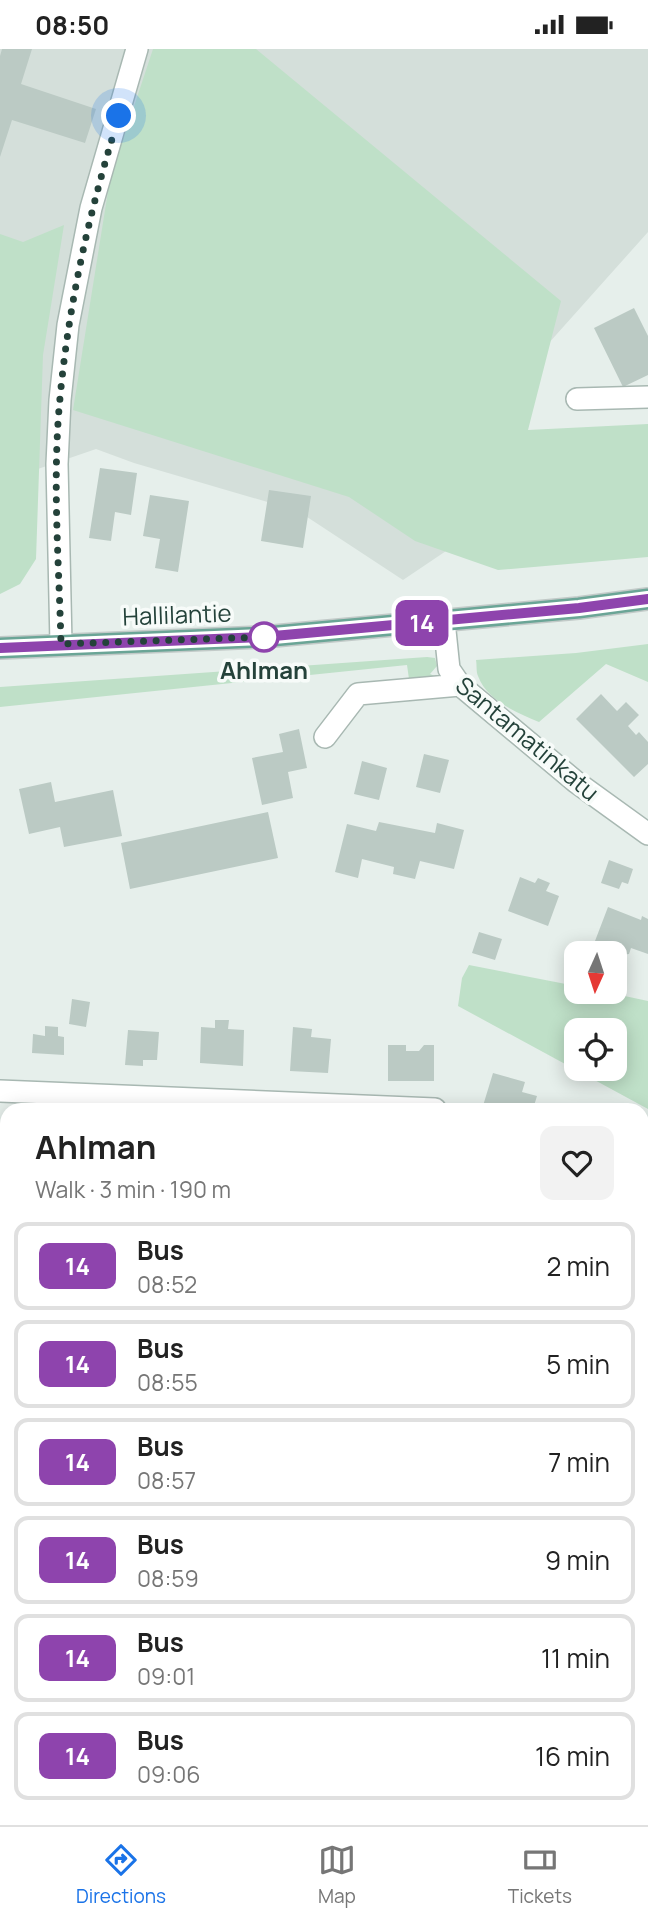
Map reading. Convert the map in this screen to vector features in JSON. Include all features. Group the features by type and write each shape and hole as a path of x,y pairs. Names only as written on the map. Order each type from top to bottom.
{"main road":[{"name":"Hallilantie","path":"0,649 61,644 263,637 579,608 648,599"}],"street":[{"path":"61,644 57,464 68,325 91,208 137,49"},
{"path":"577,398 648,397"},
{"name":"Santamatinkatu","path":"444,621 449,669 460,685 576,782 648,834"},
{"path":"325,737 358,694 460,685"},
{"path":"0,1091 242,1103"}],"shaded area":[{"path":"0,49 648,49 648,232 482,418 541,487 403,580 298,511 134,463 96,449 0,482"}],"green space":[{"path":"153,49 256,49 561,301 528,430 648,424 648,557 498,570 415,541 349,497 73,410 110,179"},
{"path":"64,225 43,355 36,559 20,584 0,594 0,234 23,242"},
{"path":"648,644 648,682 606,664 539,722 496,699 482,685 477,673 476,660 576,653"},
{"path":"435,658 437,666 430,674 437,677 409,679 407,665 0,707 0,687"},
{"path":"469,965 564,984 564,1005 626,1005 627,996 648,1001 648,1103 637,1103 596,1081 627,1081 627,1018 564,1018 564,1063 458,1006 462,978"}],"building":[{"path":"2,49 32,49 21,84 96,109 85,143 12,120 0,157"},
{"path":"634,308 648,336 648,375 623,387 594,328"},
{"path":"100,468 137,473 131,515 115,512 111,541 89,538"},
{"path":"269,490 311,496 303,548 261,541"},
{"path":"150,495 189,501 178,572 155,568 160,539 143,536"},
{"path":"601,694 617,711 626,702 639,715 628,726 636,735 639,732 648,742 648,764 634,777 576,719"},
{"path":"299,729 307,768 288,772 293,798 262,805 252,758 283,752 279,734"},
{"path":"424,754 449,760 440,793 416,787"},
{"path":"362,761 387,768 379,800 354,794"},
{"path":"51,782 55,802 113,790 122,836 64,847 60,827 29,834 19,789"},
{"path":"268,812 278,858 130,889 121,843"},
{"path":"379,822 435,833 437,823 464,830 454,869 420,861 415,879 393,874 394,867 362,859 358,878 335,872 347,824 376,831"},
{"path":"609,860 633,869 628,884 622,882 619,889 601,883"},
{"path":"520,877 535,883 538,878 550,883 546,891 559,896 548,926 508,911"},
{"path":"608,907 641,920 642,916 648,919 648,954 631,948 627,954 627,941 595,941"},
{"path":"479,932 502,939 495,960 472,953"},
{"path":"72,999 90,1002 86,1027 69,1024"},
{"path":"215,1020 229,1020 228,1029 244,1030 243,1066 200,1063 201,1027 215,1028"},
{"path":"45,1026 58,1027 58,1036 64,1037 64,1055 32,1053 33,1034 45,1036"},
{"path":"293,1027 312,1029 311,1037 331,1039 328,1073 290,1071"},
{"path":"128,1030 159,1032 157,1060 143,1060 143,1066 125,1065"},
{"path":"388,1045 406,1045 406,1051 419,1051 424,1045 434,1045 434,1081 388,1081"},
{"path":"493,1073 525,1082 522,1092 537,1096 535,1103 484,1103"}],"bus line":[{"name":"14","path":"0,648 263,637 579,608 648,599"}],"place":[{"name":"Ahlman","path":"264,637"}],"route":[{"path":"119,116 91,208 68,325 57,464 61,644 264,637"}]}
